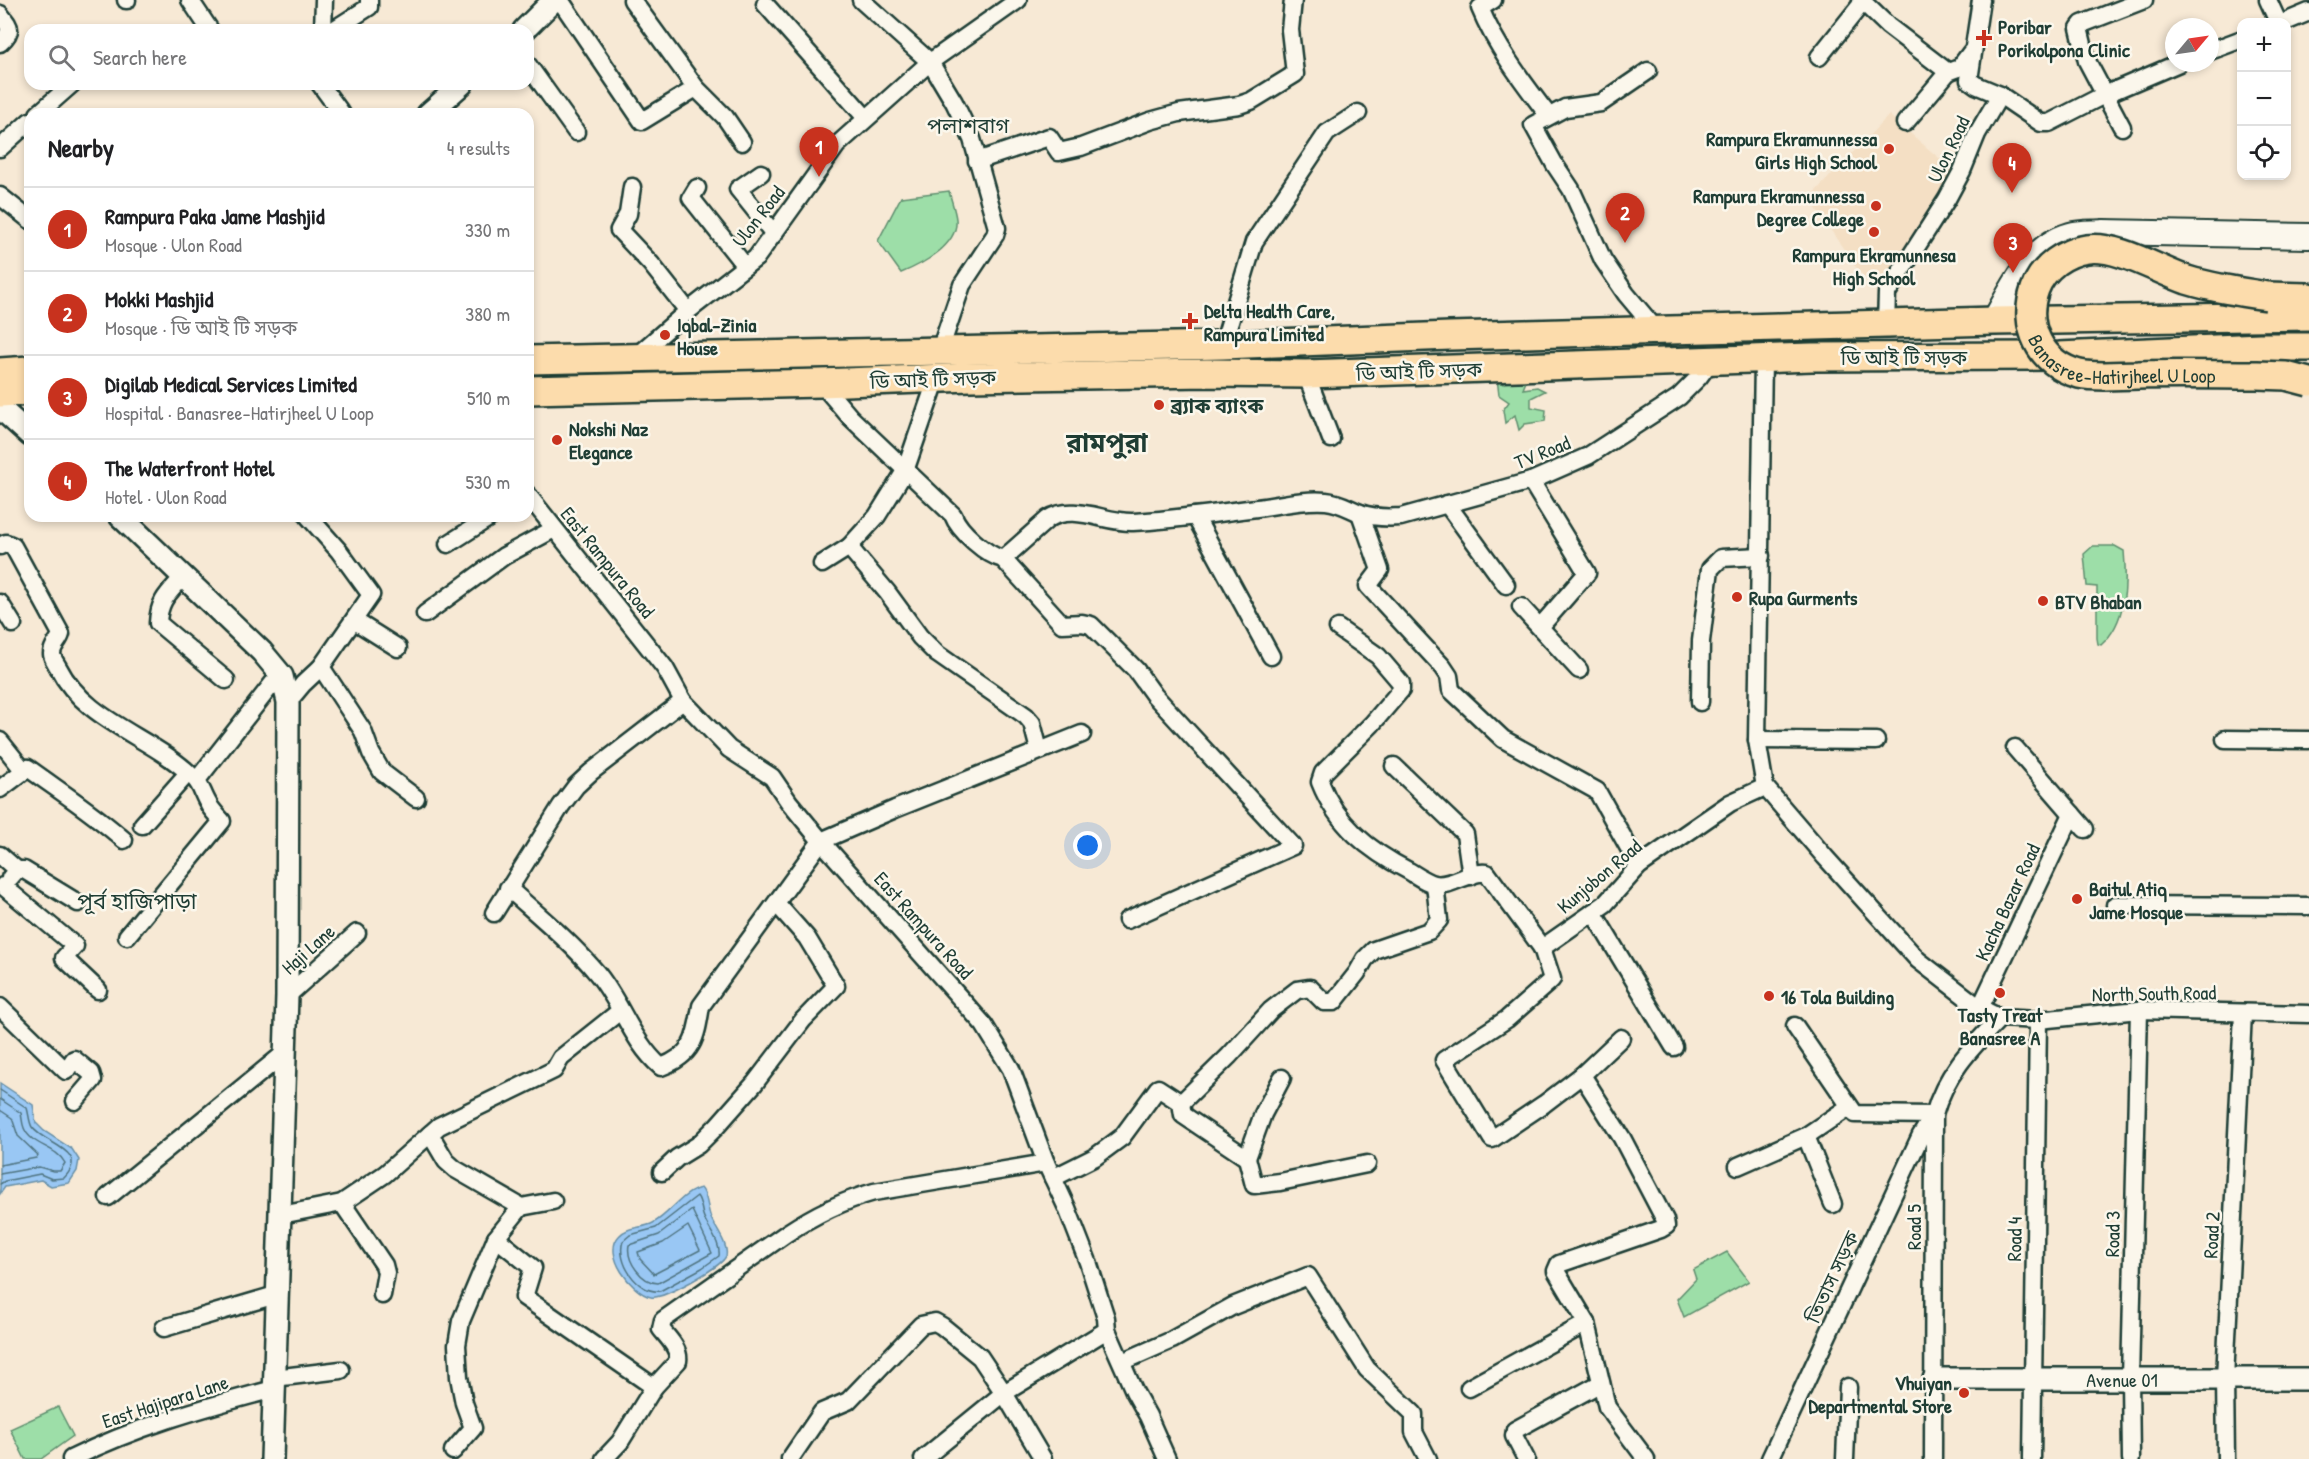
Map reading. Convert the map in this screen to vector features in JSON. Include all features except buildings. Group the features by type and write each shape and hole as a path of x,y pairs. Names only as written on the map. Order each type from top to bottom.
{"main road":[{"path":"1994,321 2026,266 2050,245 2073,234 2103,232 2309,236"},
{"name":"Banasree-Hatirjheel U Loop","path":"2309,297 2267,296 2218,289 2184,279 2115,252 2087,249 2059,259 2044,274 2034,291 2030,321 2038,345 2051,361 2080,374 2286,376 2309,382"},
{"name":"ডি আই টি সড়ক","path":"534,360 1223,345 1450,336 1994,321 2309,316"},
{"path":"2260,347 2309,358"},
{"name":"ডি আই টি সড়ক","path":"534,390 970,377 1207,373 1306,374 1763,360 2059,356 2309,347"},
{"path":"969,350 970,377"},
{"path":"0,372 24,370"},
{"path":"0,393 24,391"}],"street":[{"path":"190,0 206,24"},
{"path":"323,24 324,0"},
{"path":"342,24 369,6 369,0"},
{"path":"530,24 554,0"},
{"path":"560,0 642,121 696,88"},
{"path":"632,0 696,88 725,117 742,142"},
{"path":"861,0 930,62 954,102 972,139 997,228 995,235 962,285 940,350"},
{"name":"Ulon Road","path":"633,358 756,258 831,152 866,118 930,62 1018,0"},
{"path":"977,161 1049,137 1059,152 1081,147 1150,121 1179,113 1239,105 1251,101 1295,74 1290,30 1293,0"},
{"path":"1493,0 1480,8 1487,26 1548,116"},
{"path":"1969,80 1971,52 1981,0"},
{"path":"2122,127 2087,61 2079,28 2082,24 2144,0"},
{"path":"2268,0 2276,18"},
{"path":"1819,57 1862,1 1888,26 1951,71 2000,95 2042,123 2049,123 2104,94 2165,69"},
{"path":"765,4 866,118"},
{"path":"2291,20 2309,12"},
{"path":"0,14 9,26 9,31 8,36 0,43"},
{"path":"2219,48 2237,41"},
{"path":"1905,123 1951,71 1959,68 1971,52"},
{"path":"1648,71 1601,103 1579,105 1548,116 1533,125 1571,189 1603,260 1626,294 1657,331"},
{"path":"534,73 576,132"},
{"path":"45,108 65,90"},
{"path":"324,90 338,108"},
{"path":"435,108 455,90"},
{"name":"Ulon Road","path":"1886,324 1887,293 1947,199 1962,171 1977,134 2000,95"},
{"path":"1223,345 1254,242 1327,133 1358,113"},
{"path":"0,148 24,126"},
{"path":"761,173 738,189 774,234"},
{"path":"633,187 628,214 620,230 651,264 688,311"},
{"path":"697,188 691,198 745,266"},
{"path":"0,196 24,215"},
{"path":"1763,360 1757,740 1765,787 1825,858 1918,960 1980,1008 2000,1018"},
{"name":"TV Road","path":"1003,559 1048,519 1068,511 1130,522 1310,501 1341,504 1375,518 1401,517 1531,481 1588,456 1679,397 1710,362"},
{"path":"1306,374 1331,439"},
{"path":"822,564 849,547 877,516 905,471 937,378"},
{"path":"821,383 849,417 953,515 956,524 991,556 1003,559 1062,624 1091,625 1136,670 1154,694 1293,846 1127,920"},
{"path":"0,408 24,430"},
{"path":"1531,481 1587,573 1540,627"},
{"name":"East Rampura Road","path":"534,503 665,668 683,701 729,749 772,777 821,841 984,1026 1011,1069 1049,1170 1088,1262 1106,1318 1107,1330 1167,1459"},
{"path":"1447,504 1506,585"},
{"path":"1360,513 1380,570 1368,586 1443,667 1449,676 1451,690 1503,739 1597,791 1639,866"},
{"path":"1195,516 1271,656"},
{"path":"126,522 262,652 282,676 288,702 286,1052 272,1459"},
{"path":"288,702 321,667 371,595 339,551 313,522"},
{"path":"448,544 483,522"},
{"path":"425,614 504,556 554,529"},
{"path":"0,546 6,543 13,546 61,634 54,643 52,655 62,676 75,692 111,722 151,745 192,776 208,805 222,821 127,936"},
{"path":"849,547 887,592 920,637 937,654 1026,716 1032,723 1039,750"},
{"path":"1700,702 1701,641 1710,569 1721,558 1761,555"},
{"path":"183,578 163,599 158,623 226,680"},
{"path":"0,603 13,624"},
{"path":"1521,607 1579,670"},
{"path":"355,621 398,648"},
{"path":"1338,628 1378,656 1397,677 1401,683 1401,690 1372,724 1323,773 1320,782 1333,808 1353,835 1392,862 1435,884 1479,872 1487,873 1542,948 1551,979 1548,983 1507,1019 1444,1060 1492,1139 1582,1075 1621,1038"},
{"path":"321,667 363,731 371,753 382,772 416,798"},
{"path":"142,825 192,776 273,683 282,676"},
{"path":"494,913 576,786 683,701"},
{"path":"508,888 597,973 652,1060 661,1067 685,1054 697,1037 702,1006 821,841 1082,734"},
{"path":"2225,739 2309,740"},
{"path":"1757,740 1876,741"},
{"path":"0,741 24,771"},
{"path":"2015,748 2085,829"},
{"path":"1394,766 1465,834 1471,876"},
{"path":"0,789 28,768 60,792 79,802 124,840"},
{"name":"Kunjobon Road","path":"1542,948 1605,904 1639,866 1730,803 1765,787"},
{"name":"Kacha Bazar Road","path":"1980,1008 2072,814"},
{"path":"0,855 17,870 24,870 78,903"},
{"path":"17,870 2,888 75,946 64,958 98,990"},
{"path":"1181,1104 1271,1010 1297,990 1310,988 1324,1002 1334,1002 1365,959 1374,951 1429,931 1438,920 1435,884"},
{"path":"662,1172 677,1158 698,1145 717,1126 755,1083 803,1020 836,986 807,938 777,904"},
{"path":"2115,905 2309,906"},
{"path":"1593,912 1674,1047"},
{"name":"Haji Lane","path":"287,996 357,933"},
{"path":"0,1007 66,1071 74,1059 91,1073 93,1080 75,1101"},
{"name":"North South Road","path":"2000,1018 2038,1020 2139,1010 2309,1014"},
{"name":"Road 3","path":"2131,1459 2130,1379 2139,1010"},
{"path":"281,1215 342,1203 385,1174 439,1126 554,1070 561,1058 620,1011"},
{"name":"Road 2","path":"2226,1459 2225,1378 2243,1013"},
{"name":"Road 5","path":"1933,1459 1934,1115 1938,1098 1954,1068 2000,1018"},
{"name":"Road 4","path":"2032,1459 2038,1020"},
{"path":"1796,1026 1855,1114 1934,1115"},
{"path":"108,1197 286,1052"},
{"path":"1582,1075 1622,1138 1665,1220 1666,1226 1661,1229 1559,1264 1556,1271 1587,1323 1607,1407 1646,1459"},
{"path":"1282,1078 1263,1114 1247,1158 1254,1185 1280,1182 1367,1164"},
{"path":"604,1459 620,1442 654,1387 678,1361 679,1356 661,1329 663,1320 807,1220 850,1198 874,1192 1049,1170 1095,1157 1122,1137 1158,1088 1181,1104 1183,1115 1247,1158"},
{"path":"1738,1166 1806,1136 1849,1107"},
{"name":"তিতাস সড়ক","path":"1770,1459 1921,1135 1934,1115"},
{"path":"430,1134 446,1161 455,1169 521,1207"},
{"path":"1806,1136 1833,1204"},
{"path":"453,1451 472,1428 459,1377 457,1345 461,1321 496,1238 521,1207 553,1201"},
{"path":"342,1203 384,1265 386,1273 382,1295"},
{"path":"496,1238 533,1268 524,1297 654,1387"},
{"path":"1122,1362 1172,1340 1233,1306 1308,1276 1367,1369 1414,1414 1414,1432 1428,1459"},
{"path":"164,1328 279,1294"},
{"path":"790,1459 822,1412 848,1401 921,1325 935,1322 980,1357 1043,1459"},
{"path":"1469,1388 1587,1323"},
{"path":"923,1459 1004,1393 1107,1330"},
{"name":"East Hajipara Lane","path":"71,1459 105,1442 274,1384 341,1371"},
{"name":"Avenue 01","path":"1934,1379 2309,1379"},
{"path":"1526,1459 1514,1436 1515,1430 1600,1383"},
{"path":"1845,1459 1848,1387"}],"shaded area":[{"name":"Rampura Ekramunnesa High School","path":"1889,115 1953,170 1879,294 1855,266 1809,198"}],"green space":[{"path":"949,191 956,219 951,237 937,253 901,273 878,241 901,197"},
{"path":"1497,378 1503,384 1509,380 1527,379 1523,389 1537,387 1545,391 1531,398 1531,407 1546,410 1545,421 1525,424 1519,430 1515,415 1505,423 1503,410 1509,402 1499,395"},
{"path":"2093,546 2115,546 2124,551 2125,589 2120,614 2110,636 2101,645 2098,644 2097,638 2097,587 2087,586 2084,554"},
{"path":"1727,1252 1749,1281 1684,1317 1677,1299 1696,1279 1693,1270"},
{"path":"58,1407 73,1436 41,1459 25,1459 10,1429"}],"water":[{"path":"0,1083 33,1105 36,1123 44,1131 72,1149 79,1160 77,1171 69,1183 51,1186 41,1180 5,1187 0,1194"},
{"path":"701,1188 705,1194 711,1218 725,1247 726,1256 703,1275 679,1288 657,1297 643,1294 628,1281 617,1262 614,1253 619,1236 630,1229 653,1223 682,1198"}],"place":[{"name":"Poribar Porikolpona Clinic","path":"1984,38"},
{"name":"Rampura Ekramunnessa Girls High School","path":"1889,149"},
{"name":"Rampura Paka Jame Mashjid","path":"819,177"},
{"name":"The Waterfront Hotel","path":"2012,193"},
{"name":"Rampura Ekramunnessa Degree College","path":"1876,206"},
{"name":"Rampura Ekramunnesa High School","path":"1874,232"},
{"name":"Mokki Mashjid","path":"1625,243"},
{"name":"Digilab Medical Services Limited","path":"2013,273"},
{"name":"Delta Health Care, Rampura Limited","path":"1190,321"},
{"name":"Iqbal-Zinia House","path":"665,335"},
{"name":"ব্র্যাক ব্যাংক","path":"1159,405"},
{"name":"Nokshi Naz Elegance","path":"557,440"},
{"name":"Rupa Gurments","path":"1737,597"},
{"name":"BTV Bhaban","path":"2043,601"},
{"name":"Baitul Atiq Jame Mosque","path":"2077,899"},
{"name":"Tasty Treat Banasree A","path":"2000,993"},
{"name":"16 Tola Building","path":"1769,996"},
{"name":"Vhuiyan Departmental Store","path":"1964,1393"}],"district":[{"name":"পলাশবাগ","path":"968,125"},
{"name":"রামপুরা","path":"1107,442"},
{"name":"পূর্ব হাজিপাড়া","path":"137,901"}]}
